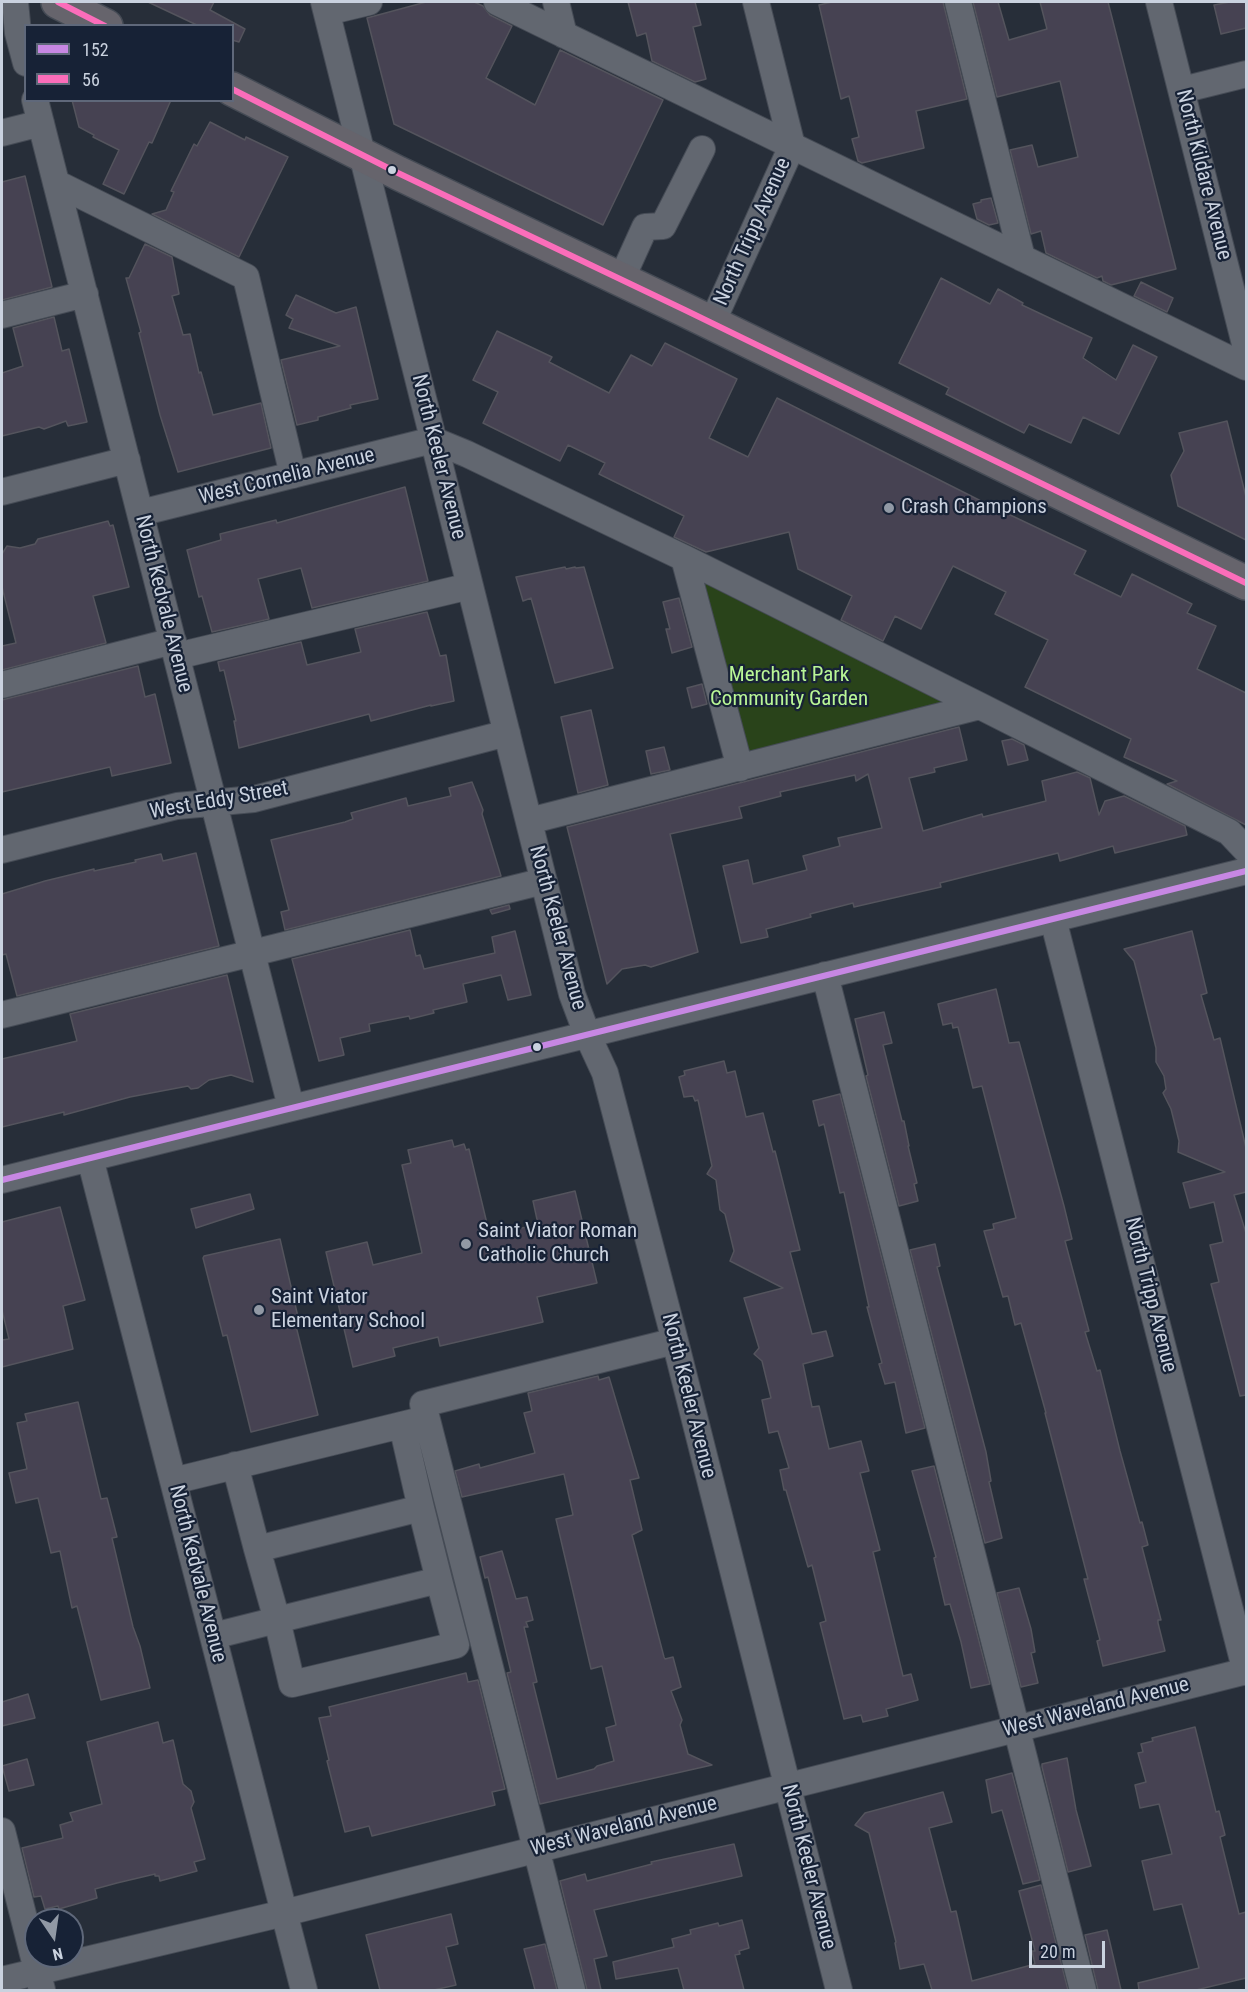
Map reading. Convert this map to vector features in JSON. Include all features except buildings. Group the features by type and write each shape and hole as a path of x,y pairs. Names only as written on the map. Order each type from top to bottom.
{"main road":[{"path":"58,2 102,24"},
{"path":"234,90 363,156 1246,584"}],"street":[{"path":"15,2 18,33 24,56"},
{"path":"326,7 369,2"},
{"path":"497,2 1246,367"},
{"path":"556,2 564,35"},
{"name":"North Tripp Avenue","path":"711,323 792,146 756,2"},
{"path":"958,2 1023,258"},
{"name":"North Kildare Avenue","path":"1159,2 1246,348"},
{"name":"North Keeler Avenue","path":"326,7 572,994 586,1034 605,1073 839,1990"},
{"path":"1182,90 1246,74"},
{"path":"2,133 38,112"},
{"name":"North Kedvale Avenue","path":"38,112 291,1107"},
{"path":"621,280 645,227 663,226 702,149"},
{"path":"56,183 246,277 293,475"},
{"path":"2,315 85,294"},
{"path":"434,440 684,558 980,706 1229,832 1246,850"},
{"name":"West Cornelia Avenue","path":"140,513 434,440"},
{"path":"2,492 127,460"},
{"path":"684,558 740,768"},
{"path":"2,685 470,586"},
{"path":"529,821 980,706"},
{"name":"West Eddy Street","path":"2,850 177,806 254,799 507,733"},
{"path":"2,1180 1246,871"},
{"path":"2,1015 544,881"},
{"name":"North Tripp Avenue","path":"1053,919 1246,1671"},
{"path":"825,975 1083,1990"},
{"name":"North Kedvale Avenue","path":"90,1158 304,1990"},
{"path":"235,1465 292,1684 456,1645 421,1508 414,1422 423,1404 675,1341"},
{"path":"173,1480 414,1422"},
{"path":"414,1422 536,1849 572,1990"},
{"path":"257,1549 421,1508"},
{"path":"213,1636 439,1580"},
{"name":"West Waveland Avenue","path":"2,1980 40,1981 284,1913 1246,1671"},
{"path":"2,1831 40,1981"}],"green space":[{"name":"Merchant Park Community Garden","path":"702,581 749,606 832,644 948,702 748,759"}],"transit line":[{"name":"56","path":"58,2 101,24"},
{"name":"56","path":"234,90 398,173 1246,583"},
{"name":"152","path":"2,1180 1246,871"}],"place":[{"name":"Crash Champions","path":"889,508"},
{"name":"Saint Viator Roman Catholic Church","path":"466,1244"},
{"name":"Saint Viator Elementary School","path":"259,1310"}]}
